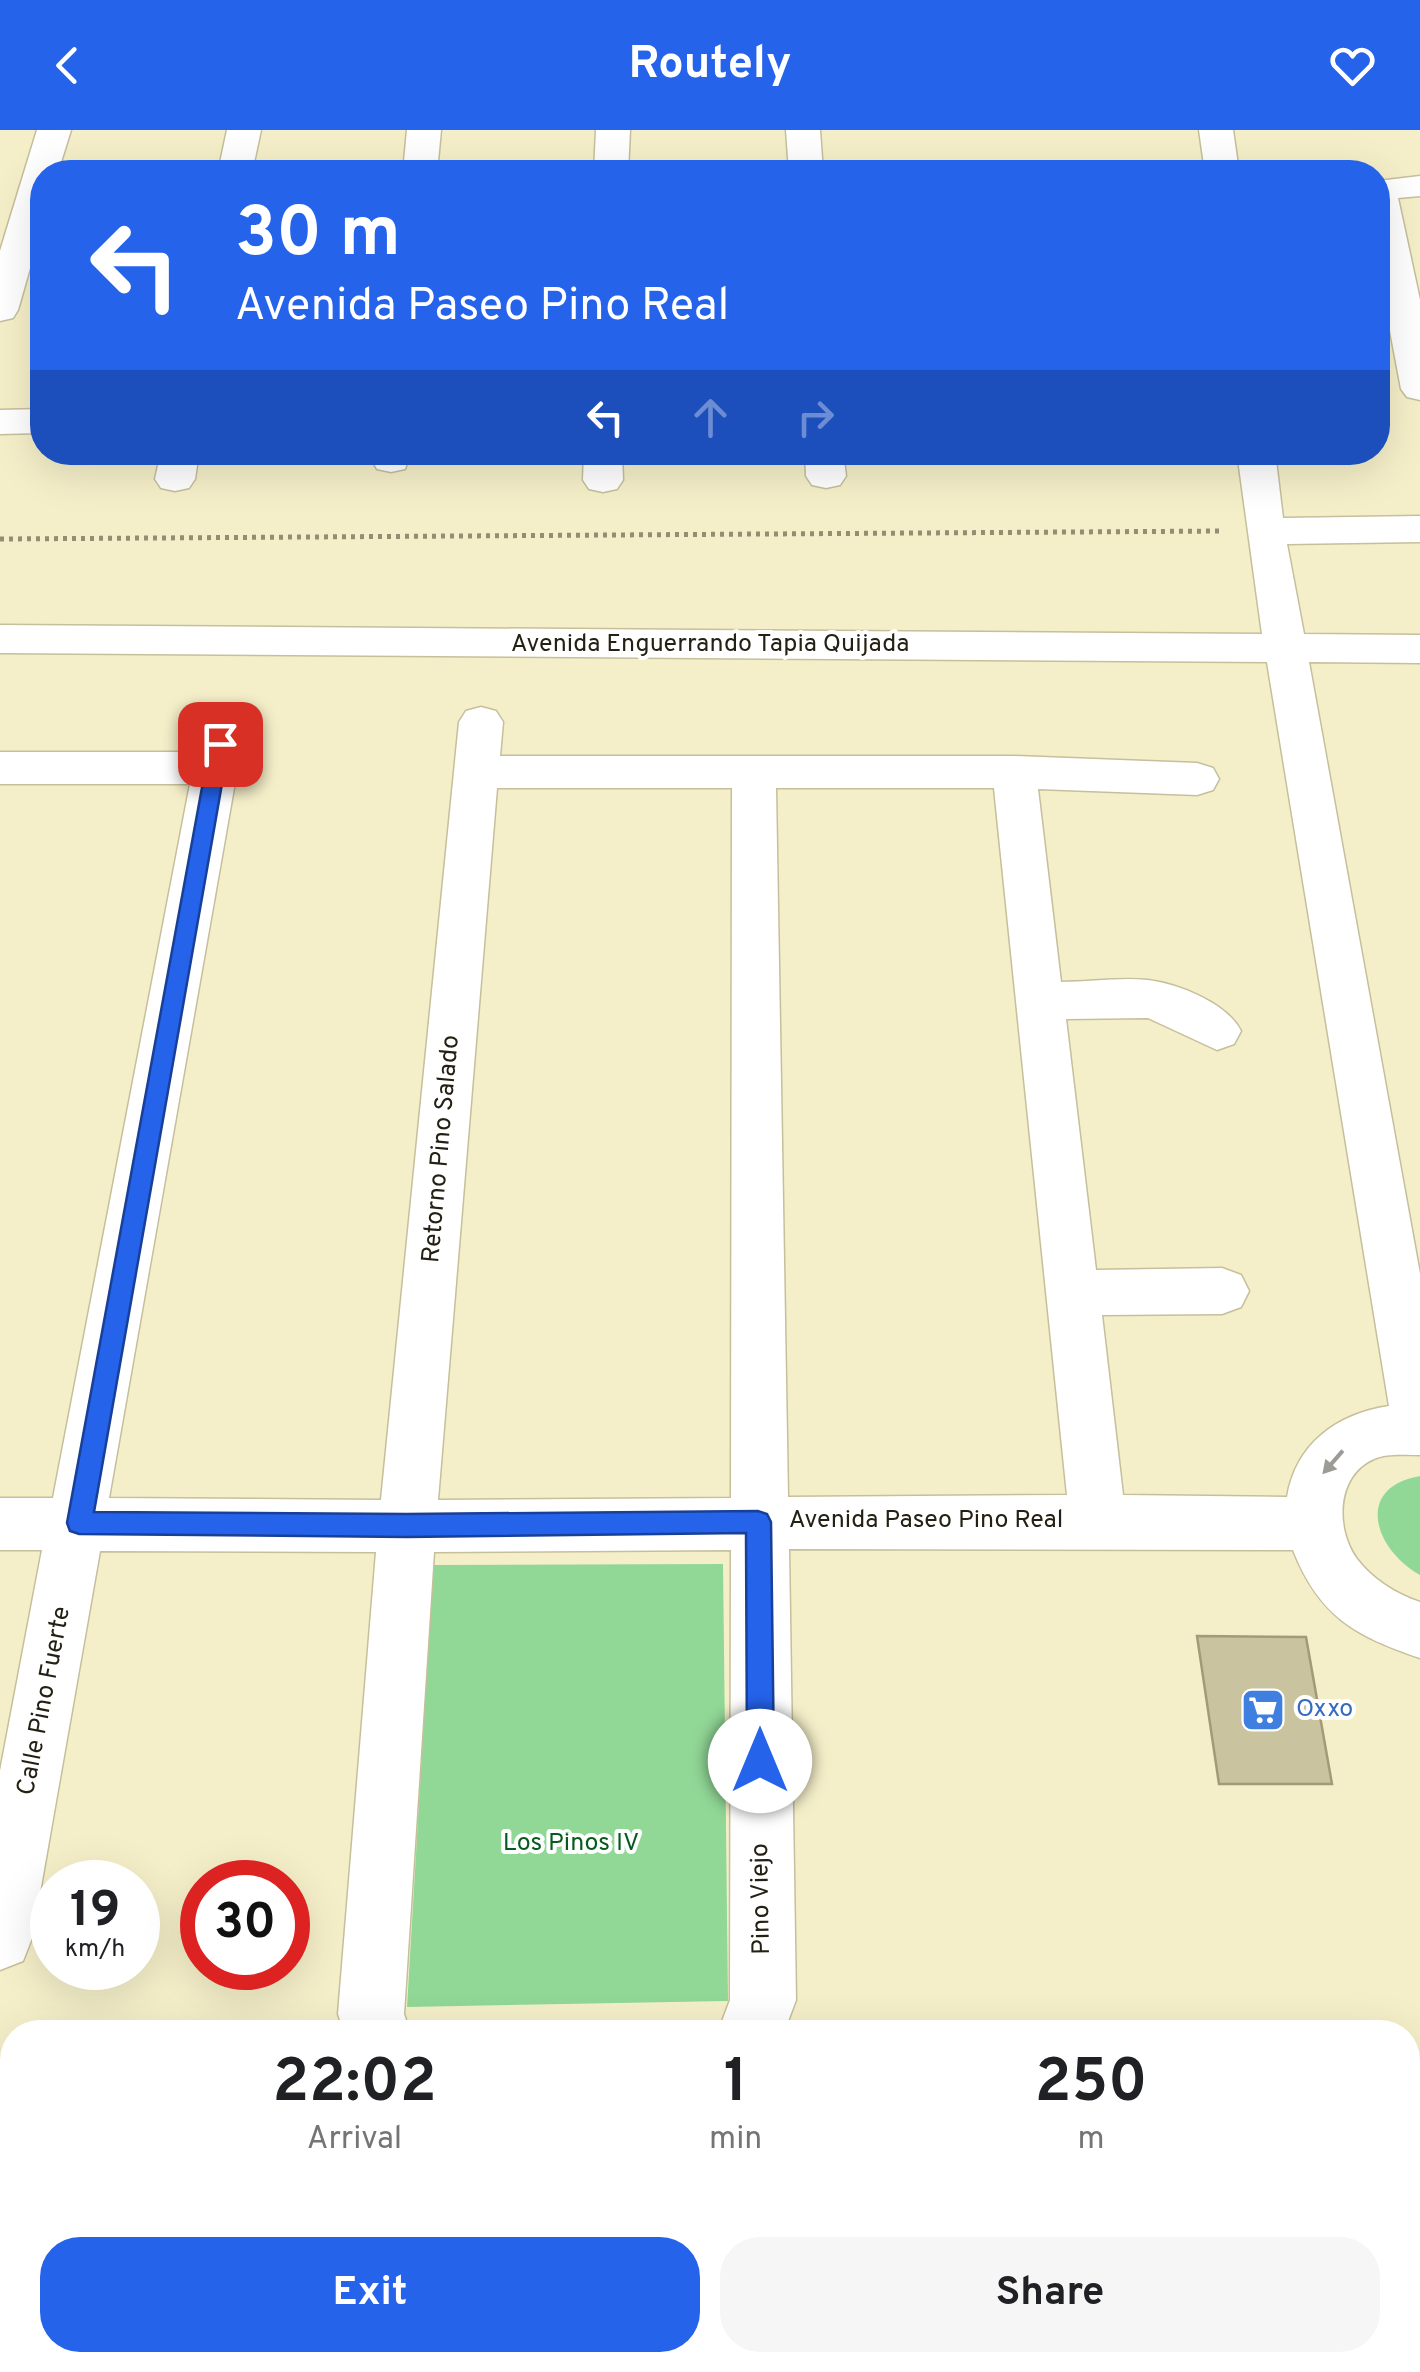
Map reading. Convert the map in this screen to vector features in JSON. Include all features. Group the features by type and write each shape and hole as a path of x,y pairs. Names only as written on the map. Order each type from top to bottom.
{"street":[{"path":"45,160 54,130"},
{"path":"238,160 244,130"},
{"path":"421,160 424,130"},
{"path":"612,160 613,130"},
{"path":"804,130 805,160"},
{"path":"1216,130 1220,160"},
{"path":"1390,188 1420,186"},
{"path":"0,310 30,210"},
{"path":"1390,227 1410,295 1420,389"},
{"path":"0,422 30,421"},
{"path":"1257,465 1265,531 1420,1429 1384,1430 1352,1442 1328,1463 1314,1491 1313,1524 1321,1552 1337,1579 1361,1602 1390,1620 1420,1630"},
{"path":"1265,531 1420,529"},
{"name":"Avenida Enguerrando Tapia Quijada","path":"0,639 1420,650"},
{"name":"Retorno Pino Salado","path":"407,1526 481,722"},
{"name":"Calle Pino Fuerte","path":"0,768 220,744 0,1938"},
{"path":"477,772 1014,772 1197,779"},
{"path":"754,772 758,1522"},
{"path":"1014,772 1098,1521"},
{"path":"1042,1001 1148,999 1173,1006 1216,1031"},
{"path":"1071,1293 1222,1291"},
{"name":"Pino Viejo","path":"756,2020 763,2000 758,1522"},
{"name":"Avenida Paseo Pino Real","path":"0,1524 1313,1524"},
{"path":"374,2020 407,1526"}],"path":[{"path":"0,539 1265,531"}],"green space":[{"path":"1420,1476 1420,1575 1392,1551 1378,1521 1385,1493"},
{"name":"Los Pinos IV","path":"723,1564 728,2001 407,2007 433,1565"}],"building":[{"name":"Oxxo","path":"1197,1636 1306,1637 1332,1784 1219,1784"}],"place":[{"name":"Oxxo","path":"1263,1710"}],"route":[{"path":"220,744 79,1523 407,1526 758,1522 760,1761"}]}
